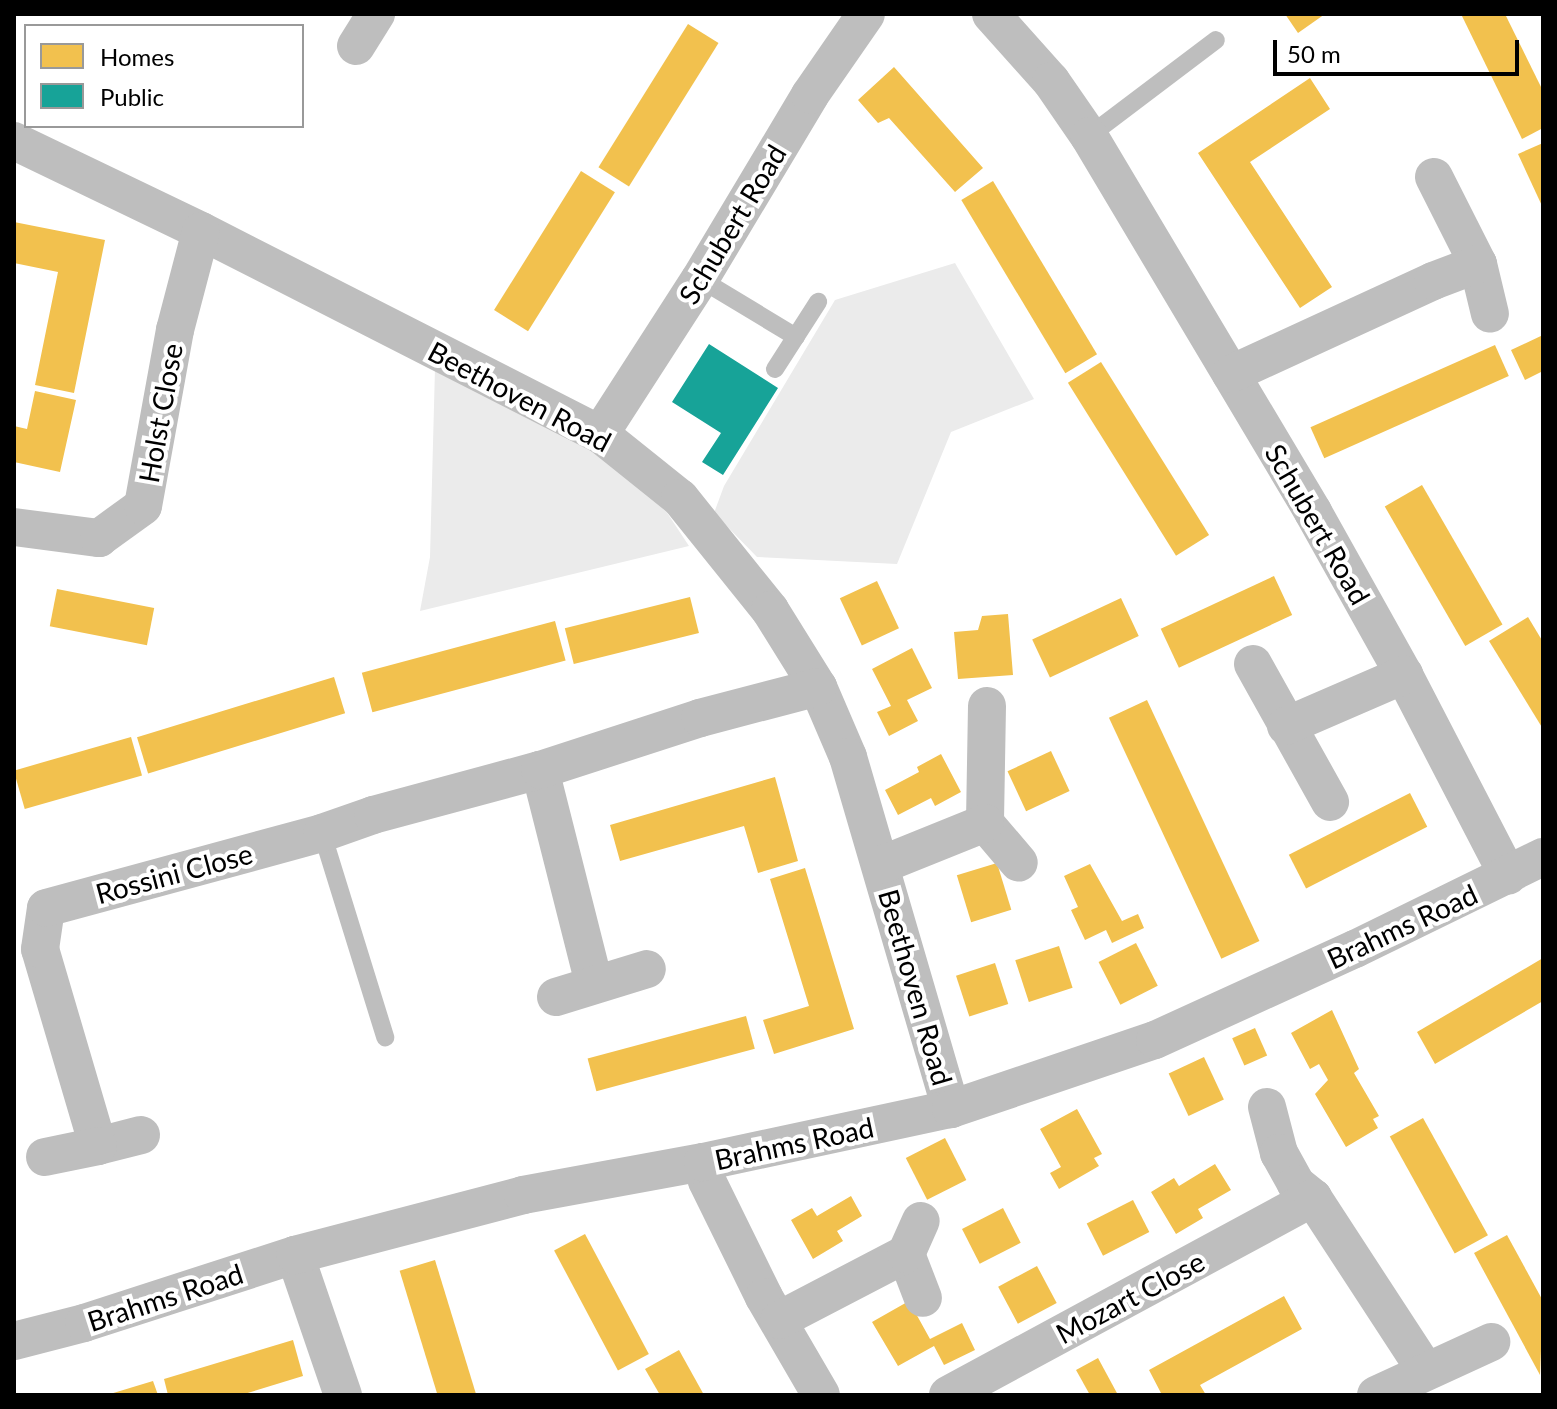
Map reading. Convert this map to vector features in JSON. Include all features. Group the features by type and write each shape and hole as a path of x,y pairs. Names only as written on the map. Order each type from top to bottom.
{"street":[{"path":"356,46 376,14"},
{"name":"Schubert Road","path":"600,434 700,279 810,95 866,14"},
{"name":"Schubert Road","path":"991,14 1051,81 1089,136 1231,374 1404,675 1508,876"},
{"name":"Beethoven Road","path":"14,141 201,231 600,434 688,507 770,610 818,687 848,757 951,1109"},
{"path":"1434,177 1478,264 1490,314"},
{"name":"Holst Close","path":"14,527 99,538 143,506 175,330 201,231"},
{"path":"1231,374 1433,281 1478,264"},
{"path":"1253,664 1330,802"},
{"path":"1286,726 1404,675"},
{"name":"Rossini Close","path":"98,1146 40,949 46,908 322,833 373,815 540,770 700,718 818,687"},
{"path":"987,706 985,823 1019,863"},
{"path":"540,770 594,984"},
{"name":"Beethoven Road","path":"881,865 985,823"},
{"name":"Brahms Road","path":"14,1341 84,1323 295,1255 523,1195 703,1162 951,1109 1155,1040 1543,857"},
{"path":"556,997 647,969"},
{"path":"1267,1107 1279,1153 1296,1184 1313,1198 1425,1370"},
{"path":"45,1157 141,1135"},
{"path":"703,1162 707,1181 821,1395"},
{"name":"Mozart Close","path":"948,1395 1313,1198"},
{"path":"779,1320 913,1238 923,1298"},
{"path":"295,1255 343,1395"},
{"path":"1376,1395 1491,1342"}],"lane":[{"path":"1089,136 1216,40"},
{"path":"700,279 796,337"},
{"path":"775,369 818,302"},
{"path":"322,833 385,1037"}],"shaded area":[{"path":"955,263 1034,399 951,432 897,564 757,557 714,513 724,486 835,300"},
{"path":"435,368 594,447 662,505 689,546 420,611 430,557"}],"building: Homes":[{"path":"1285,14 1325,14 1298,33"},
{"path":"1461,14 1505,14 1543,91 1543,128 1522,139"},
{"path":"688,24 719,43 629,186 598,167"},
{"path":"894,67 983,168 955,192 889,118 878,123 858,100"},
{"path":"1310,78 1330,109 1250,162 1332,287 1300,308 1198,153"},
{"path":"1543,143 1543,208 1518,154"},
{"path":"581,171 615,192 528,331 494,310"},
{"path":"993,181 1097,354 1065,373 961,200"},
{"path":"14,222 105,240 74,393 35,385 58,272 14,263"},
{"path":"1543,335 1543,371 1525,380 1511,350"},
{"path":"1495,345 1509,376 1324,458 1310,427"},
{"path":"1101,362 1209,535 1176,556 1068,383"},
{"path":"35,391 76,400 60,472 14,462 14,426 27,429"},
{"path":"1422,485 1502,624 1465,646 1385,506"},
{"path":"1274,576 1292,615 1179,668 1161,629"},
{"path":"877,581 899,628 862,645 840,598"},
{"path":"57,589 154,608 147,645 50,626"},
{"path":"690,597 699,633 574,664 565,628"},
{"path":"1121,598 1139,636 1050,677 1032,639"},
{"path":"1008,614 1013,675 958,679 954,632 978,630 982,616"},
{"path":"1528,617 1543,642 1543,729 1489,641"},
{"path":"555,621 566,661 372,712 362,673"},
{"path":"912,648 932,688 907,700 918,721 889,736 877,712 891,706 872,669"},
{"path":"334,677 345,713 148,774 137,737"},
{"path":"1147,700 1259,941 1221,959 1109,718"},
{"path":"131,737 142,775 25,809 14,771"},
{"path":"1051,751 1070,791 1026,811 1007,771"},
{"path":"941,754 961,792 935,806 931,798 898,815 885,790 919,772 917,767"},
{"path":"775,777 798,861 758,873 744,826 620,861 610,825"},
{"path":"1410,793 1427,827 1306,889 1289,855"},
{"path":"997,863 1011,910 971,922 957,875"},
{"path":"1090,864 1122,921 1138,914 1144,928 1112,943 1106,930 1085,940 1071,910 1078,907 1064,876"},
{"path":"805,868 854,1029 774,1054 763,1020 809,1006 770,879"},
{"path":"1136,943 1158,986 1120,1005 1099,962"},
{"path":"1059,946 1073,988 1029,1002 1015,960"},
{"path":"1543,958 1543,1001 1435,1064 1417,1032"},
{"path":"995,963 1008,1004 969,1017 956,976"},
{"path":"1332,1010 1359,1069 1354,1073 1379,1116 1373,1119 1378,1128 1346,1147 1315,1094 1328,1080 1319,1064 1310,1069 1291,1033"},
{"path":"746,1016 755,1049 596,1091 588,1058"},
{"path":"1255,1028 1267,1055 1244,1066 1232,1038"},
{"path":"1204,1057 1224,1100 1189,1116 1169,1073"},
{"path":"1077,1109 1102,1154 1094,1158 1099,1166 1059,1189 1050,1173 1061,1167 1040,1129"},
{"path":"1423,1118 1488,1235 1455,1254 1390,1136"},
{"path":"945,1138 966,1180 927,1200 906,1158"},
{"path":"1215,1164 1231,1190 1198,1209 1203,1218 1176,1234 1151,1192 1174,1178 1179,1186"},
{"path":"851,1196 862,1216 837,1231 843,1241 813,1259 791,1220 812,1208 817,1216"},
{"path":"1133,1200 1149,1232 1103,1256 1087,1224"},
{"path":"1003,1208 1021,1243 980,1264 962,1229"},
{"path":"585,1234 649,1354 618,1371 554,1250"},
{"path":"1507,1235 1543,1301 1540,1375 1474,1253"},
{"path":"435,1260 476,1395 438,1395 400,1271"},
{"path":"1037,1266 1057,1303 1018,1324 998,1287"},
{"path":"1284,1296 1302,1329 1200,1385 1206,1395 1162,1395 1149,1370"},
{"path":"909,1301 930,1339 962,1323 975,1350 944,1365 934,1346 898,1366 872,1322"},
{"path":"293,1340 303,1376 241,1395 168,1395 164,1379"},
{"path":"679,1350 704,1395 660,1395 645,1369"},
{"path":"1098,1358 1118,1395 1090,1395 1076,1370"},
{"path":"153,1381 158,1395 110,1395 110,1394"}],"building: Public":[{"path":"709,344 778,388 723,475 702,462 721,433 672,402"}]}
